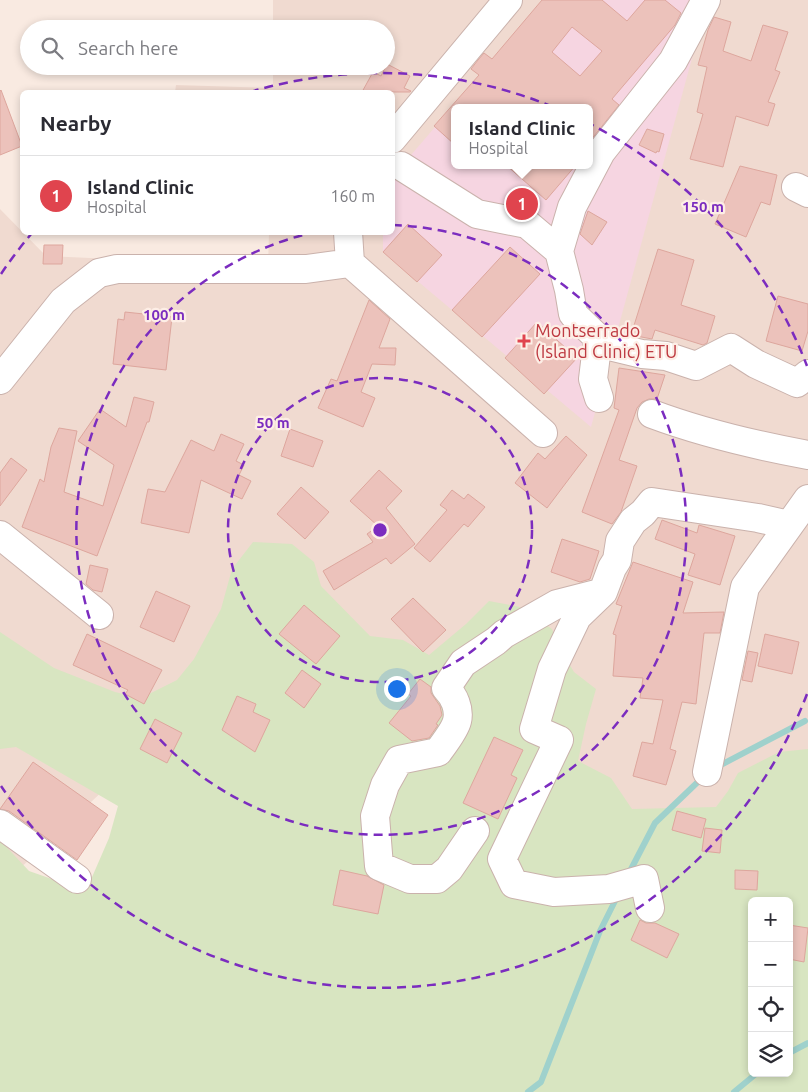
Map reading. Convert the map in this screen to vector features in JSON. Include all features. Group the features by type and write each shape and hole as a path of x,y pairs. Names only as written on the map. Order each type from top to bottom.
{"street":[{"path":"395,136 508,0"},
{"path":"593,167 601,152 673,60 706,0"},
{"path":"401,166 477,214 527,224 560,251"},
{"path":"592,169 572,207 560,251 573,314 598,338 593,379 599,398"},
{"path":"348,235 350,263 543,433"},
{"path":"0,380 64,301 99,273 118,269 306,269 350,263"},
{"path":"613,347 642,354 666,356 696,366 731,348 756,364 798,383 808,374"},
{"path":"652,414 752,444 808,455"},
{"path":"708,772 745,587 808,499"},
{"path":"650,908 644,879 609,889 554,892 514,884 502,859 558,740 534,729 552,669 577,616 603,592 617,560 620,541 633,521 652,502 758,518 789,525"},
{"path":"0,535 99,615"},
{"path":"475,831 449,870 437,879 410,879 379,866 375,816 385,785 399,760 438,752 457,721 456,703 446,688 463,662 504,634 557,604 603,592"},
{"path":"0,824 77,879"}],"shaded area":[{"path":"273,0 808,0 808,851 791,897 748,897 748,900 197,703 0,887 0,209 20,229 20,235 25,235 46,256 268,266 269,235 395,235 395,90 175,90 176,85 273,88 273,75 395,75 395,20 273,20"},
{"path":"544,0 708,0 591,427 383,252 383,235 395,235 395,174 451,108 451,169 593,169 593,104 455,104"}],"green space":[{"path":"253,542 292,544 314,562 321,586 370,636 403,640 429,655 466,624 489,601 520,607 552,629 559,647 574,672 596,689 578,761 611,778 632,809 716,807 738,773 779,752 808,749 808,1092 0,1092 0,840 29,871 86,891 109,838 118,806 16,747 0,749 0,632 54,668 115,692 141,698 177,680 194,659 221,609 232,569"}],"building":[{"path":"542,0 602,0 627,21 645,0 665,0 681,13 675,25 612,99 619,105 593,137 593,104 453,104 479,75 471,69 484,53 492,59","holes":["572,27 602,51 580,76 552,52"]},
{"path":"714,17 731,22 723,51 751,61 763,25 788,32 775,70 780,72 768,102 775,104 768,126 736,116 723,167 690,159 703,114 697,112 707,67 698,65 708,30"},
{"path":"395,68 410,76 404,88 411,91 363,90 371,75 395,75"},
{"path":"0,91 20,141 20,147 0,155"},
{"path":"451,107 451,141 434,126"},
{"path":"647,129 664,134 659,152 657,151 656,153 639,145"},
{"path":"740,166 777,175 770,205 761,202 746,237 715,224"},
{"path":"511,169 573,169 546,200"},
{"path":"588,211 607,222 592,245 580,234"},
{"path":"408,224 442,255 417,282 383,252"},
{"path":"44,245 63,245 62,264 43,264"},
{"path":"510,247 540,274 482,337 452,310"},
{"path":"658,249 694,260 681,305 715,316 707,343 703,345 655,330 652,339 631,335"},
{"path":"778,296 808,304 808,331 802,351 766,341"},
{"path":"369,300 390,319 379,348 396,348 395,365 372,364 361,392 375,398 363,427 318,408 331,379 337,381"},
{"path":"125,312 172,317 166,370 113,364 118,319 124,320"},
{"path":"537,322 577,358 544,394 505,358"},
{"path":"619,368 665,375 657,399 649,399 642,402 637,408 619,460 637,466 621,512 612,524 582,512 619,410 614,408"},
{"path":"134,397 154,402 149,422 147,422 97,556 22,527 40,479 44,482 51,447 59,428 77,431 64,492 103,506 114,465 78,441 100,409 126,427"},
{"path":"290,429 323,441 313,467 281,456"},
{"path":"221,434 244,444 236,461 244,465 239,475 251,481 242,499 201,480 189,533 141,523 148,489 165,492 191,440 214,451"},
{"path":"566,436 587,455 547,508 515,483 538,453 545,459"},
{"path":"11,458 27,470 0,506 0,473"},
{"path":"379,470 402,491 386,508 415,544 391,564 386,558 334,590 323,571 373,542 367,534 378,526 350,501"},
{"path":"301,487 329,512 305,539 277,514"},
{"path":"452,490 464,499 468,494 485,507 468,527 464,524 430,562 414,548 447,510 440,505"},
{"path":"662,520 697,533 699,525 735,536 720,585 688,575 695,554 655,539"},
{"path":"562,539 599,551 590,579 580,582 551,572"},
{"path":"633,562 693,582 683,613 724,612 720,633 704,633 696,704 682,702 670,749 676,751 666,785 633,776 642,742 653,744 663,700 640,698 643,678 613,676 616,635 613,634 622,606 616,604"},
{"path":"90,565 108,569 102,592 93,590 86,584"},
{"path":"156,591 190,606 174,642 140,627"},
{"path":"413,598 446,630 423,652 391,619"},
{"path":"304,605 340,636 316,664 279,634"},
{"path":"87,634 162,670 144,704 125,694 128,690 73,665"},
{"path":"765,634 799,642 792,674 758,666"},
{"path":"748,651 758,653 752,682 742,680"},
{"path":"302,670 321,684 304,708 285,693"},
{"path":"420,679 431,687 431,693 440,706 442,715 429,738 412,741 389,723 411,696 408,694"},
{"path":"237,696 256,704 253,712 270,720 255,752 222,730"},
{"path":"155,719 182,733 167,763 140,749"},
{"path":"494,737 523,750 511,775 517,778 498,819 463,803"},
{"path":"33,762 108,815 77,860 9,811 0,809"},
{"path":"677,811 706,819 701,838 672,830"},
{"path":"705,828 722,830 720,853 702,851"},
{"path":"340,870 367,876 384,885 378,914 333,905"},
{"path":"735,870 758,871 757,890 735,889"},
{"path":"640,920 646,923 655,923 679,934 667,958 631,940"},
{"path":"793,926 808,928 804,962 793,960"}],"waterway":[{"path":"715,768 805,721"},
{"path":"628,875 655,823 703,777"},
{"path":"528,1092 541,1082 600,931 618,895"},
{"path":"793,1051 808,1043"},
{"path":"734,1092 752,1077"}],"place":[{"name":"Island Clinic","path":"522,204"},
{"name":"Montserrado (Island Clinic) ETU","path":"524,341"}]}
